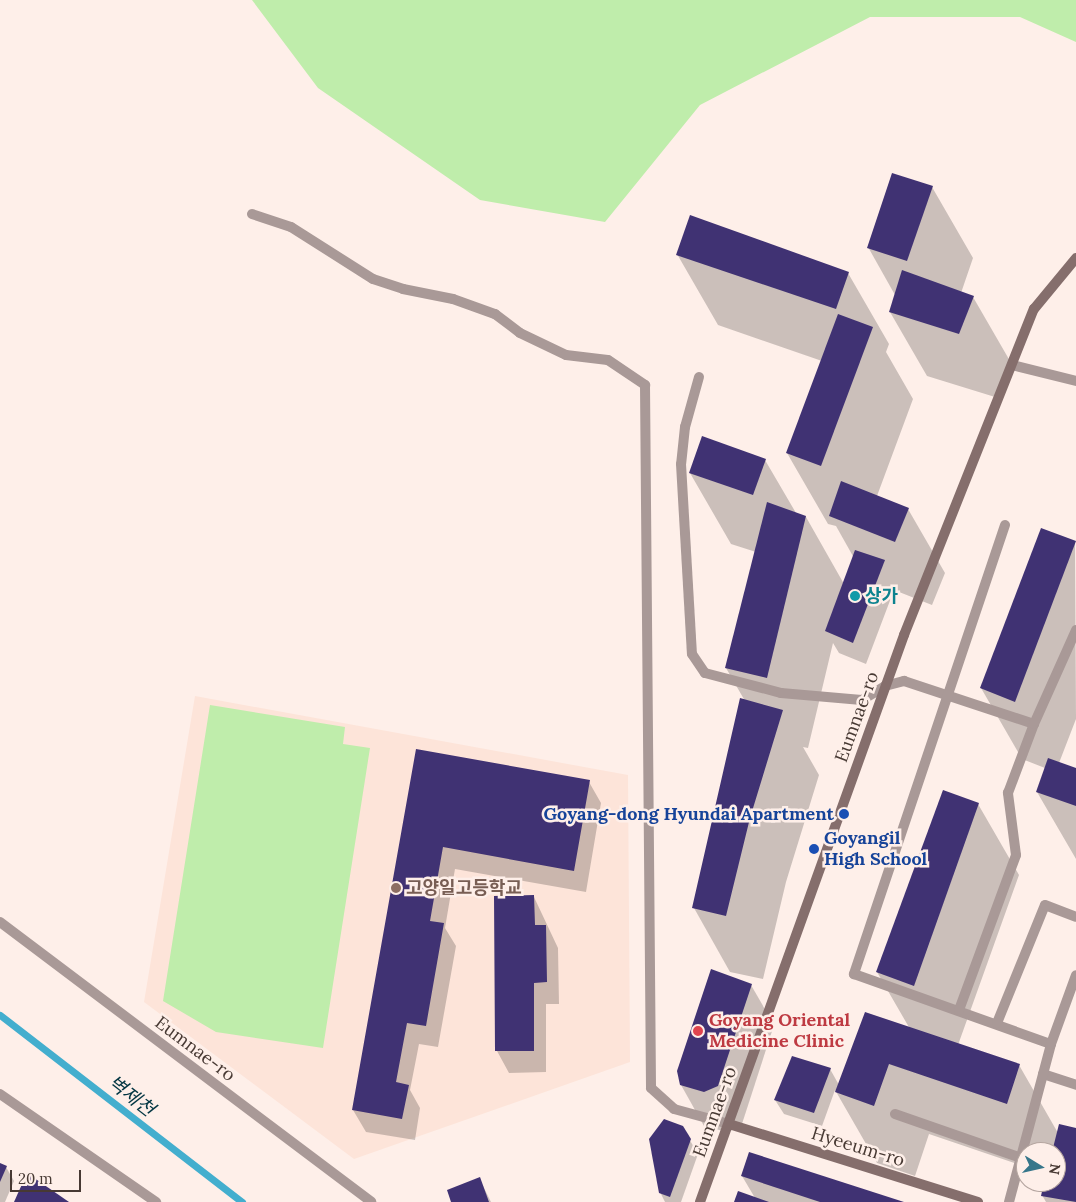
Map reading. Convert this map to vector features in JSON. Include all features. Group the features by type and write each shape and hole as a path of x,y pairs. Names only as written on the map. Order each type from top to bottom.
{"street":[{"path":"252,214 292,228 373,279 403,289 453,299 495,314 520,333 566,355 608,360 645,385 652,1088 674,1109 729,1124"},
{"name":"Eumnae-ro","path":"700,1202 885,686 1012,365 1034,310 1076,258"},
{"path":"1012,365 1076,380"},
{"path":"699,377 685,426 682,464 692,654 705,673 781,693 862,700 885,686 904,681 1034,724"},
{"path":"1005,526 946,695 854,974 997,1023 1051,1044"},
{"path":"958,1010 1016,854 1008,793 1034,724 1076,630"},
{"path":"997,1023 1045,905 1076,917"},
{"name":"Eumnae-ro","path":"0,922 371,1202"},
{"path":"1025,1142 1051,1044 1076,975"},
{"path":"1043,1074 1076,1085"},
{"path":"0,1094 156,1202"},
{"path":"895,1114 1016,1156"},
{"name":"Hyeeum-ro","path":"729,1124 978,1202"},
{"path":"1009,1202 1016,1176"}],"shaded area":[{"name":"고양일고등학교","path":"195,696 628,775 630,1062 354,1159 144,1002"}],"green space":[{"path":"252,0 1076,0 1076,42 1020,17 870,17 700,105 605,222 480,200 318,88"},
{"path":"210,705 345,727 343,744 370,748 323,1048 216,1032 163,1001"}],"building":[{"path":"892,173 933,186 907,261 867,248"},
{"path":"690,215 849,272 836,309 676,255"},
{"path":"902,270 974,296 959,334 889,312"},
{"path":"838,314 873,327 821,466 786,453"},
{"path":"702,436 766,459 753,495 689,473"},
{"path":"841,481 909,508 895,542 829,516"},
{"path":"767,502 806,516 767,678 725,668"},
{"path":"1041,528 1076,541 1015,702 980,688"},
{"name":"상가","path":"855,550 885,560 853,643 825,631"},
{"path":"740,698 783,710 750,818 726,916 692,908"},
{"path":"416,749 590,780 574,871 443,847 430,921 444,923 426,1026 407,1023 396,1082 409,1085 402,1119 352,1110"},
{"path":"1048,758 1076,768 1076,806 1036,792"},
{"path":"943,790 979,803 914,986 876,972"},
{"path":"534,895 535,925 546,925 547,982 534,983 534,1051 495,1051 494,896"},
{"path":"711,969 752,984 718,1086 704,1092 680,1085 677,1071"},
{"path":"865,1012 1020,1064 1007,1104 889,1064 874,1106 835,1092"},
{"path":"792,1056 831,1068 814,1113 774,1100"},
{"path":"664,1119 683,1126 691,1139 670,1197 659,1193 649,1139"},
{"path":"1059,1124 1076,1128 1076,1202 1041,1196 1042,1192 1066,1192 1066,1142 1054,1142"},
{"path":"749,1152 904,1202 820,1202 741,1176"},
{"path":"0,1163 7,1166 0,1182"},
{"path":"27,1173 69,1202 14,1202"},
{"path":"480,1177 489,1202 451,1202 447,1190"},
{"path":"738,1191 769,1202 734,1202"}],"waterway":[{"name":"벽제천","path":"0,1015 242,1202"}],"place":[{"name":"상가","path":"855,596"},
{"name":"Goyang-dong Hyundai Apartment","path":"844,814"},
{"name":"Goyangil High School","path":"814,849"},
{"name":"고양일고등학교","path":"396,888"},
{"name":"Goyang Oriental Medicine Clinic","path":"698,1031"}]}
